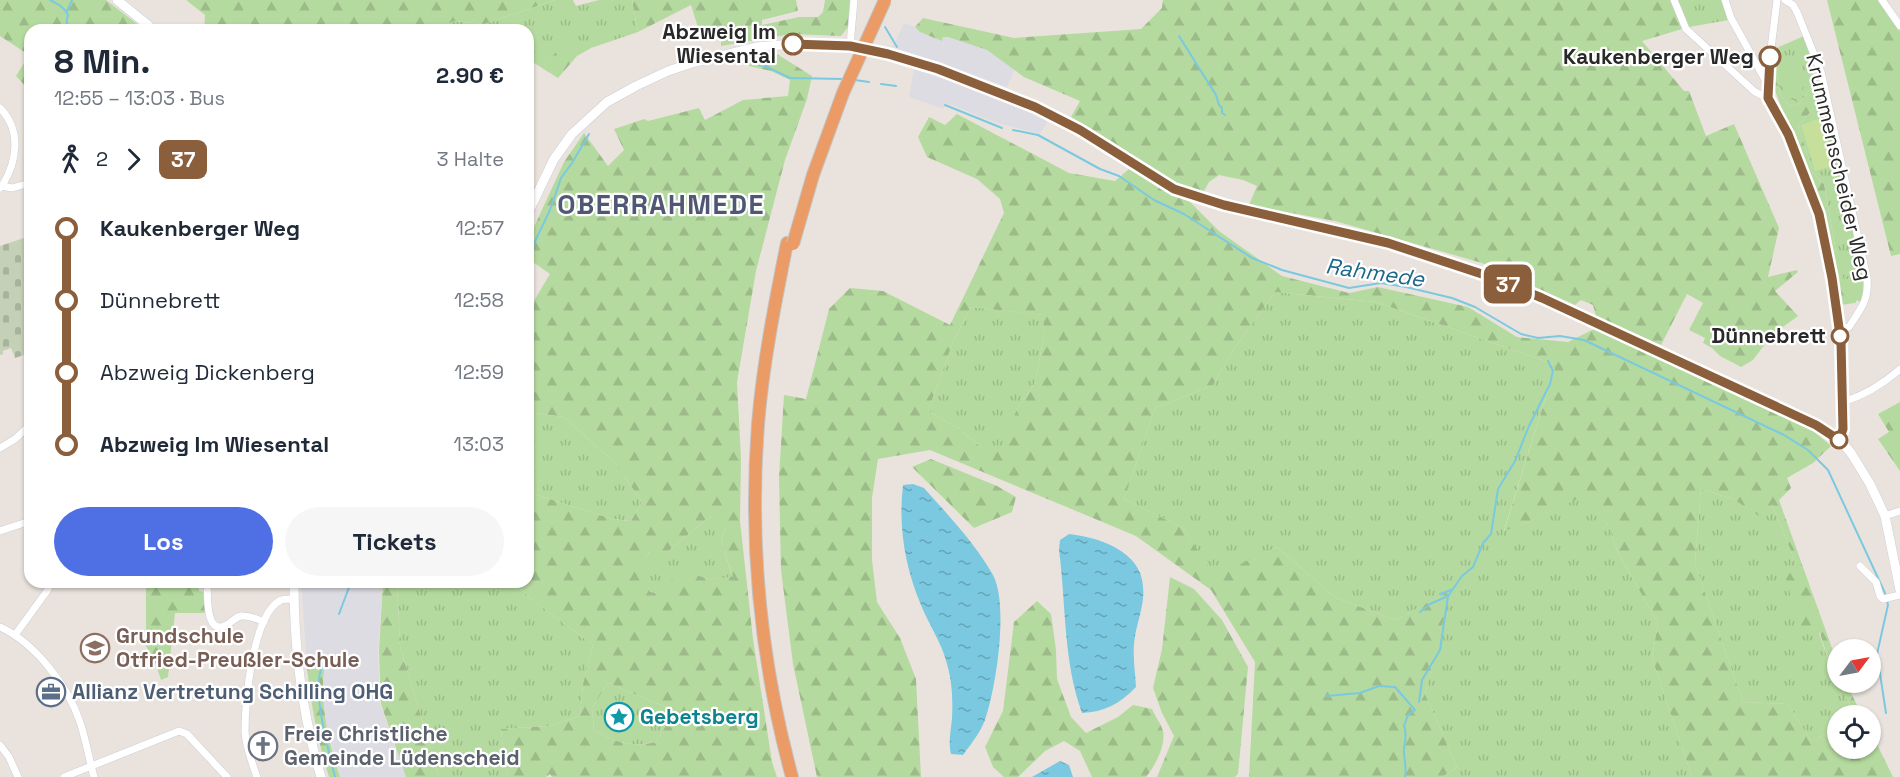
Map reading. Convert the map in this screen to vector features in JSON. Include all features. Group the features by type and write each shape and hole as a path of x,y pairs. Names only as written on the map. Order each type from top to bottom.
{"highway":[{"path":"792,777 774,700 764,637 759,584 756,523 758,425 762,382 776,294 810,170 837,98 879,0"},
{"path":"798,777 783,718 768,637 761,525 763,425 768,376 790,244 843,93 885,0"}],"main road":[{"path":"117,0 147,24"},
{"path":"534,201 554,159 572,134 607,102 668,71 756,47 793,44 850,46 906,58 1035,107 1080,130 1174,189 1224,205 1388,243 1494,278 1816,425 1839,440 1860,467 1885,516 1900,590"},
{"path":"294,588 301,682 308,725 321,777"}],"street":[{"path":"850,46 854,0"},
{"path":"1674,0 1686,29 1755,92 1768,98 1788,134 1819,214 1839,329 1843,402 1843,429 1839,440"},
{"path":"1725,0 1731,18 1768,85"},
{"name":"Krummenscheider Weg","path":"1768,98 1777,0"},
{"name":"Krummenscheider Weg","path":"1785,0 1793,5 1797,12 1821,72 1867,278 1866,300 1849,327 1839,329"},
{"path":"1882,0 1900,26"},
{"path":"0,108 10,123 15,148 11,169 1,187 12,188 24,185"},
{"path":"1843,402 1869,392 1887,381 1900,369"},
{"path":"0,448 24,431"},
{"path":"1885,516 1900,511"},
{"path":"0,531 24,523"},
{"path":"1860,566 1876,582 1880,596 1886,598 1900,595"},
{"path":"15,635 48,588"},
{"path":"207,588 209,613 213,625 224,626 242,616 264,622"},
{"path":"257,777 245,732 249,672 256,640 272,609 279,601 294,599"},
{"path":"0,627 15,635 33,650 71,701 80,723 94,777"},
{"path":"64,777 179,731 187,734 228,777"},
{"path":"0,746 9,757 18,777"}],"shaded area":[{"path":"904,23 942,41 943,37 948,37 987,50 1015,69 1007,87 893,47"},
{"path":"914,68 1014,105 1048,121 1040,134 997,123 946,103 944,109 909,97"},
{"path":"301,588 383,588 378,651 380,704 406,777 340,777 327,728 324,707 324,670 307,668"}],"green space":[{"path":"0,0 106,0 137,24 24,24 24,52 0,36"},
{"path":"186,0 555,0 484,24 454,21 448,24 204,24 205,15"},
{"path":"555,0 573,0 576,6 599,0 632,0 638,32 591,48 577,56 563,45 542,68 534,63 534,24 484,24"},
{"path":"632,0 796,0 798,11 762,20 762,25 799,17 818,17 823,12 825,0 850,0 848,27 841,36 791,34 721,46 721,38 701,37 691,5 638,32"},
{"path":"1163,0 1671,0 1682,29 1642,41 1684,91 1689,91 1706,136 1734,124 1779,228 1768,277 1797,270 1798,272 1775,291 1798,316 1772,335 1753,360 1741,367 1720,356 1703,343 1705,338 1689,330 1703,303 1687,294 1661,345 1596,316 1593,305 1581,300 1575,305 1482,263 1335,221 1249,205 1257,186 1243,180 1219,175 1209,182 1203,193 1180,185 1071,117 1080,101 1024,77 987,50 948,37 943,37 942,41 920,32 915,27 923,18 1014,38 1141,29 1162,8"},
{"path":"1677,0 1722,0 1729,20 1689,27"},
{"path":"1827,0 1878,0 1900,31 1900,254 1891,256"},
{"path":"454,21 484,24 449,24"},
{"path":"1804,36 1813,58 1807,60 1816,83 1798,104 1790,106 1780,93 1778,85 1781,46"},
{"path":"563,44 577,56 558,78 542,68"},
{"path":"1781,46 1778,85 1780,93 1790,106 1798,104 1816,83 1820,82 1823,98 1798,126 1814,174 1824,184 1836,252 1832,254 1836,274 1842,273 1844,280 1863,277 1864,290 1861,303 1857,300 1855,303 1841,305 1837,281 1824,239 1819,202 1773,86 1775,49"},
{"path":"777,54 812,76 807,99 785,160 756,271 737,382 741,458 740,521 753,639 772,762 777,777 552,777 550,774 546,777 507,777 501,729 549,726 580,716 583,684 593,645 520,588 534,588 534,494 612,519 631,521 642,502 615,463 564,417 534,413 534,301 550,274 534,263 534,227 564,162 584,133 608,166 624,150 614,129 644,119 648,121 699,108 705,120 743,100 788,96 790,80 771,71 749,66 748,57","holes":["711,516 726,527 721,541 733,577 708,579 694,574 678,574 658,593 650,592 640,568 650,551 667,552","608,683 668,708 671,717 656,742 624,743 594,730 592,708"]},
{"path":"24,63 24,85 16,76"},
{"path":"1785,79 1803,81 1804,87 1797,102 1783,95 1778,84"},
{"path":"1823,98 1863,277 1844,280 1836,274 1832,253 1836,252 1824,184 1814,174 1798,126"},
{"path":"957,114 1069,173 1115,181 1129,169 1158,187 1190,202 1219,231 1282,276 1349,293 1378,287 1468,307 1517,337 1568,342 1594,329 1815,432 1831,446 1813,463 1787,478 1791,488 1779,500 1829,639 1827,656 1820,633 1799,626 1786,579 1796,563 1772,505 1759,516 1733,499 1701,489 1695,564 1743,702 1788,704 1811,741 1827,734 1827,759 1881,759 1881,752 1893,777 1692,777 1652,658 1658,623 1618,553 1609,527 1586,495 1504,531 1556,365 1376,302 1275,292 1234,349 1213,385 1155,408 1124,499 1183,528 1215,576 1277,547 1336,598 1396,620 1451,590 1425,694 1457,767 1442,777 1249,777 1255,662 1211,590 1136,536 930,450 878,459 872,498 872,560 877,602 900,638 916,679 921,777 817,777 793,664 781,570 779,477 784,395 806,399 829,309 850,288 883,291 950,325 1004,213 1000,199 977,179 927,157 918,137 929,117 945,125","holes":["971,307 1044,315 1043,341 1035,383 1017,409 1000,449 983,449 959,429 928,411 953,342"]},
{"path":"1821,118 1836,165 1815,171 1801,125"},
{"path":"24,238 24,355 15,358 11,348 0,355 0,246"},
{"path":"1275,292 1376,302 1556,365 1504,530 1528,522 1586,494 1609,527 1618,553 1658,623 1652,658 1692,777 1442,777 1457,767 1425,694 1450,591 1396,620 1336,598 1277,547 1215,577 1183,528 1124,499 1155,408 1213,385 1234,349"},
{"path":"971,307 1045,315 1043,341 1035,383 1017,409 1001,449 983,449 959,429 928,411 953,342"},
{"path":"1900,402 1900,471 1878,439 1889,432 1878,414"},
{"path":"534,413 564,417 615,463 642,502 631,521 612,519 534,494"},
{"path":"931,459 997,486 1016,497 1012,512 974,528 912,467"},
{"path":"1701,489 1733,499 1759,515 1772,505 1796,563 1827,657 1827,693 1844,693 1850,705 1827,705 1827,734 1811,741 1788,704 1743,702 1695,564"},
{"path":"711,516 726,526 721,541 733,578 708,579 694,574 658,593 650,592 639,568 651,550 667,552"},
{"path":"1170,577 1194,589 1222,620 1248,667 1238,774 1235,777 1157,777 1174,736 1153,688 1162,649"},
{"path":"146,588 199,588 199,591 205,592 206,613 175,613 168,677 161,680 146,646"},
{"path":"383,588 397,588 400,646 439,777 406,777 381,704 379,651"},
{"path":"397,588 520,588 593,645 583,684 580,716 549,726 501,729 507,777 439,777 400,646"},
{"path":"1037,601 1051,614 1057,679 1071,717 1086,733 1118,717 1133,705 1152,709 1164,737 1159,756 1146,777 1092,777 1080,751 1064,741 1045,751 1018,777 1004,777 993,767 985,747 1003,711 1014,622"},
{"path":"307,668 324,670 323,697 326,724 340,777 329,777 315,723"},
{"path":"608,683 668,708 671,717 656,742 624,743 594,730 592,708"},
{"path":"1843,693 1851,693 1857,705 1850,705"}],"water":[{"path":"913,484 924,488 970,541 993,575 998,589 999,647 993,688 983,725 963,755 951,754 952,697 949,670 942,649 915,591 904,546 901,516 903,485"},
{"path":"1069,534 1093,538 1126,555 1135,564 1143,586 1142,605 1134,642 1136,687 1124,698 1105,709 1082,713 1068,653 1059,550 1060,540"},
{"path":"1060,761 1069,765 1073,777 1032,777"}],"waterway":[{"path":"50,0 66,12 67,24"},
{"path":"67,11 72,0"},
{"path":"885,27 897,47"},
{"path":"1179,36 1216,95 1222,113 1225,115"},
{"name":"Rahmede","path":"748,62 767,67 790,78 843,79"},
{"name":"Rahmede","path":"855,80 869,82"},
{"name":"Rahmede","path":"881,84 896,86"},
{"name":"Rahmede","path":"945,105 1002,128"},
{"name":"Rahmede","path":"1013,130 1038,135 1100,169 1119,176 1154,200 1184,214 1252,258 1282,270 1349,288 1381,283 1452,298 1475,307 1521,334 1538,338 1560,336 1584,340 1784,435 1808,450 1828,470 1885,593 1888,605 1877,654 1886,713"},
{"name":"Rahmede","path":"534,243 550,210 561,178 589,134"},
{"path":"1419,702 1422,680 1440,650 1448,596 1462,576 1473,567 1483,543 1491,534 1498,489 1515,461 1550,384 1553,371 1548,361"},
{"name":"Rahmede","path":"339,614 349,588"},
{"path":"1440,594 1451,590"},
{"path":"1420,612 1430,604 1448,596"},
{"name":"Rahmede","path":"322,667 319,677 320,705 335,777"},
{"path":"1326,696 1360,693 1379,686 1395,687 1415,710 1408,715 1404,726 1406,735 1405,777"}],"bus line":[{"name":"37","path":"793,44 850,46 906,58 1035,107 1080,130 1174,189 1224,205 1388,243 1494,278 1816,425 1839,440 1843,429 1841,342 1832,278 1819,214 1788,134 1768,98 1770,57"}],"place":[{"name":"Abzweig Im Wiesental","path":"793,44"},
{"name":"Kaukenberger Weg","path":"1770,57"},
{"name":"Dünnebrett","path":"1840,336"},
{"name":"Grundschule Otfried-Preußler-Schule","path":"95,648"},
{"name":"Allianz Vertretung Schilling OHG","path":"51,692"},
{"name":"Gebetsberg","path":"619,717"},
{"name":"Freie Christliche Gemeinde Lüdenscheid","path":"263,746"}],"district":[{"name":"OBERRAHMEDE","path":"661,205"}]}
